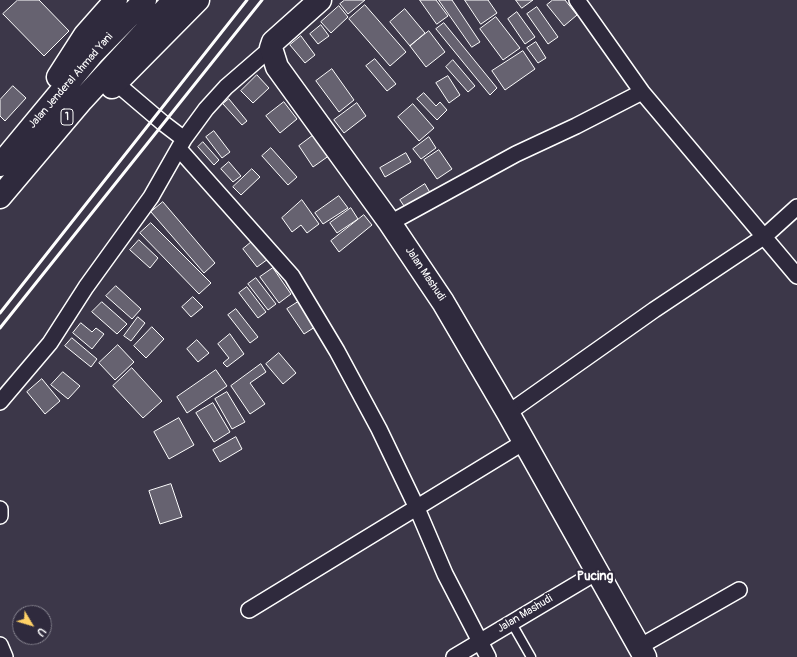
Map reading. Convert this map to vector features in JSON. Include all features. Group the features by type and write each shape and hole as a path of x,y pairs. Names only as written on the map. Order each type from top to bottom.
{"main road":[{"path":"24,135 64,66 85,35 116,0"},
{"name":"Jalan Jenderal Ahmad Yani","path":"0,165 93,53 145,0"},
{"name":"1","path":"6,190 82,100 136,39 174,0"},
{"path":"6,190 116,83 198,0"},
{"path":"270,48 278,36 320,0"},
{"name":"Jalan Mashudi","path":"270,48 277,67 390,223 443,302 508,413 642,652"}],"street":[{"path":"577,0 642,92 765,236 797,276"},
{"path":"0,402 50,343 86,287 150,197 181,144 206,109 226,87 270,48"},
{"path":"116,83 163,123 292,276 355,384 416,506 445,574 488,657"},
{"path":"390,223 516,154 576,126 642,92"},
{"path":"508,413 654,310 765,236 797,207"},
{"path":"249,610 416,506 524,442"},
{"path":"0,509 0,516"},
{"name":"Jalan Mashudi","path":"454,657 597,572"},
{"path":"642,652 739,590"},
{"path":"0,645 6,657"}],"lane":[{"path":"511,622 531,657"}],"building":[{"path":"18,0 39,0 69,31 44,56 3,14"},
{"path":"345,0 365,0 348,14 340,4"},
{"path":"420,0 436,0 448,16 437,24"},
{"path":"439,0 452,0 480,42 472,47"},
{"path":"465,0 488,0 497,13 481,24"},
{"path":"516,0 533,0 522,8"},
{"path":"553,0 565,0 577,15 564,26 547,5"},
{"path":"365,5 406,52 390,66 349,19"},
{"path":"339,6 348,17 331,33 321,22"},
{"path":"537,7 558,37 548,44 527,14"},
{"path":"405,9 425,33 410,46 390,22"},
{"path":"517,12 535,37 525,44 508,19"},
{"path":"496,17 520,48 503,60 480,29"},
{"path":"444,23 497,88 490,95 436,29"},
{"path":"321,25 329,36 318,44 310,34"},
{"path":"429,31 445,52 426,67 410,46"},
{"path":"301,36 315,55 305,63 290,45"},
{"path":"536,42 546,58 538,63 527,48"},
{"path":"523,51 535,69 505,90 492,71"},
{"path":"375,59 396,84 387,91 366,66"},
{"path":"453,60 475,86 468,92 446,67"},
{"path":"332,69 354,100 339,112 316,81"},
{"path":"257,75 269,88 253,103 241,91"},
{"path":"448,76 460,95 449,103 436,83"},
{"path":"13,86 26,98 5,121 0,116 0,100"},
{"path":"424,93 436,106 440,102 447,110 437,120 417,99"},
{"path":"229,99 247,121 242,125 223,104"},
{"path":"284,102 297,119 280,133 266,116"},
{"path":"357,103 366,116 344,133 334,120"},
{"path":"413,104 434,128 419,141 398,117"},
{"path":"214,131 230,152 222,158 206,137"},
{"path":"315,134 330,155 313,167 299,146"},
{"path":"429,137 436,148 421,159 413,149"},
{"path":"203,142 219,160 214,165 198,147"},
{"path":"271,148 297,177 288,185 262,156"},
{"path":"439,150 452,169 437,179 424,160"},
{"path":"406,153 411,162 385,177 380,168"},
{"path":"229,162 241,176 233,182 221,169"},
{"path":"252,169 260,177 241,195 233,187"},
{"path":"425,184 432,196 408,212 400,200"},
{"path":"339,196 348,208 323,224 315,213"},
{"path":"302,200 319,224 307,233 301,225 292,232 282,218"},
{"path":"163,202 215,263 204,273 151,212"},
{"path":"351,208 358,219 337,233 330,223"},
{"path":"364,215 372,225 339,252 331,241"},
{"path":"151,223 211,283 199,294 140,233"},
{"path":"139,240 158,258 150,268 130,250"},
{"path":"254,240 268,259 257,267 243,249"},
{"path":"273,268 291,294 279,303 260,277"},
{"path":"256,278 276,304 268,310 248,284"},
{"path":"116,286 141,309 132,319 106,296"},
{"path":"247,287 266,312 258,318 239,293"},
{"path":"193,297 203,307 191,317 182,307"},
{"path":"102,302 127,324 117,334 92,312"},
{"path":"298,302 315,327 304,334 287,309"},
{"path":"236,309 258,337 250,343 228,315"},
{"path":"138,317 145,323 131,341 124,336"},
{"path":"81,323 92,332 96,328 104,334 92,349 73,333"},
{"path":"152,327 164,339 146,358 134,346"},
{"path":"230,334 244,354 227,367 223,363 229,358 218,344"},
{"path":"72,338 97,359 91,367 65,346"},
{"path":"197,340 209,353 198,362 187,349"},
{"path":"118,345 134,362 115,380 99,363"},
{"path":"279,353 296,373 283,384 266,364"},
{"path":"261,364 266,372 250,383 265,404 250,414 231,386"},
{"path":"132,368 162,401 143,418 113,386"},
{"path":"216,370 227,386 187,413 177,397"},
{"path":"63,372 80,386 68,399 51,385"},
{"path":"42,379 60,401 45,414 27,392"},
{"path":"227,392 245,422 232,429 215,399"},
{"path":"213,403 230,432 214,442 196,413"},
{"path":"179,418 194,445 169,459 154,432"},
{"path":"236,437 242,449 220,462 213,450"},
{"path":"171,484 182,517 160,524 149,491"}],"railway":[{"path":"0,313 247,0"},
{"path":"0,328 262,0"}],"district":[{"name":"Pucing","path":"595,577"}]}
